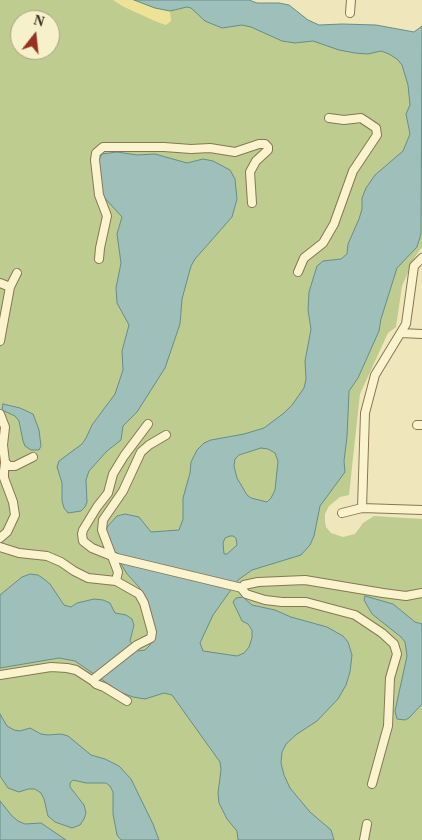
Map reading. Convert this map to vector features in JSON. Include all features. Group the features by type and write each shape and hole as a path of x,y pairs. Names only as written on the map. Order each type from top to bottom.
{"street":[{"path":"350,13 351,0"},
{"path":"298,272 304,258 323,243 334,224 353,171 377,135 376,128 362,118 344,120 329,118"},
{"path":"99,259 107,216 99,195 95,160 96,153 103,147 210,148 235,152 259,144 265,144 268,150 256,161 250,172 252,203"},
{"path":"362,508 365,413 375,376 406,324 414,266 422,258"},
{"path":"0,341 10,287 17,273"},
{"path":"0,283 10,287"},
{"path":"401,333 422,334"},
{"path":"0,414 5,427 4,478 13,502 15,515 11,526 0,538"},
{"path":"148,424 124,456 114,474 108,493 97,507 82,534 85,544 115,557 239,587 258,582 306,580 406,596 422,593"},
{"path":"116,581 118,572 115,557 102,530 103,520 123,490 142,452 148,445 166,435"},
{"path":"5,463 9,466 16,466 33,457"},
{"path":"342,513 362,508 422,510"},
{"path":"0,547 19,553 47,556 88,578 116,581 135,591 144,603 152,636 148,641 137,645 94,679"},
{"path":"239,587 243,593 252,597 273,602 318,604 355,615 370,624 394,644 397,654 390,678 388,726 372,784"},
{"path":"0,675 51,667 67,668 76,670 94,679 96,684 104,686 127,701"},
{"path":"364,840 367,824"}],"green space":[{"path":"0,0 197,0 422,52 422,247 415,257 402,286 396,327 388,333 360,394 349,495 340,497 329,506 325,514 325,521 326,527 331,533 343,537 355,534 363,523 374,516 422,519 422,840 0,840"}],"sand":[{"path":"113,0 134,0 154,8 170,11 171,21 166,25 157,22"}],"water":[{"path":"134,0 249,0 257,3 289,5 308,20 319,25 376,25 414,32 422,26 421,234 417,247 397,268 379,331 358,378 349,391 344,461 345,472 320,506 314,536 310,545 301,555 252,570 238,580 213,615 200,643 203,651 237,656 244,653 249,647 252,630 248,624 242,621 233,602 236,598 243,597 252,605 275,610 291,617 327,627 343,636 348,642 352,655 346,685 338,699 317,721 286,744 282,752 281,763 290,788 310,812 331,830 334,840 238,840 237,831 227,819 219,803 220,762 172,695 164,693 145,699 133,697 120,692 75,661 59,658 0,668 0,595 22,577 30,574 38,575 50,584 64,605 71,607 77,603 94,599 110,603 115,613 126,615 132,619 134,625 130,641 138,651 145,650 150,645 153,638 148,605 139,587 127,574 117,557 106,533 107,527 117,516 125,514 139,517 151,532 179,530 183,519 183,498 191,462 197,450 204,443 211,440 264,428 292,405 304,388 306,379 305,361 311,329 308,310 309,292 317,266 323,261 341,259 347,254 348,244 362,209 362,198 366,188 375,175 403,151 410,134 406,114 410,105 408,85 402,65 389,54 381,51 368,54 355,53 339,50 313,41 295,43 282,41 242,25 222,28 205,21 191,8 187,7 170,11 155,8","holes":["261,448 275,453 278,461 275,490 267,502 251,498 247,495 237,478 234,466 235,459 239,455","230,536 236,538 237,545 227,554 224,554 223,543 225,538"]},
{"path":"117,152 137,155 155,154 187,163 203,159 213,161 230,170 235,179 237,199 232,217 191,266 182,299 180,324 165,368 137,412 123,426 121,440 107,451 89,471 86,480 87,502 85,507 81,511 68,513 62,501 62,483 57,467 59,461 82,444 92,425 115,394 123,370 122,351 129,325 117,303 116,288 121,263 117,234 122,217 102,195 98,161 102,154"},
{"path":"3,404 20,408 33,414 39,430 41,446 39,450 31,450 25,446 19,421 15,416 2,410"},
{"path":"365,596 393,604 415,622 422,624 422,704 405,720 397,719 395,711 407,656 405,642 372,614 364,600"},
{"path":"0,714 7,726 14,730 20,731 30,728 41,734 68,736 91,755 119,766 131,779 159,840 121,840 117,835 113,814 113,792 106,783 86,783 73,780 70,783 70,787 84,805 86,813 80,825 72,828 55,822 48,816 44,799 41,793 35,789 19,792 8,788 0,776"},
{"path":"0,801 18,821 25,824 41,823 66,840 0,840"}]}
